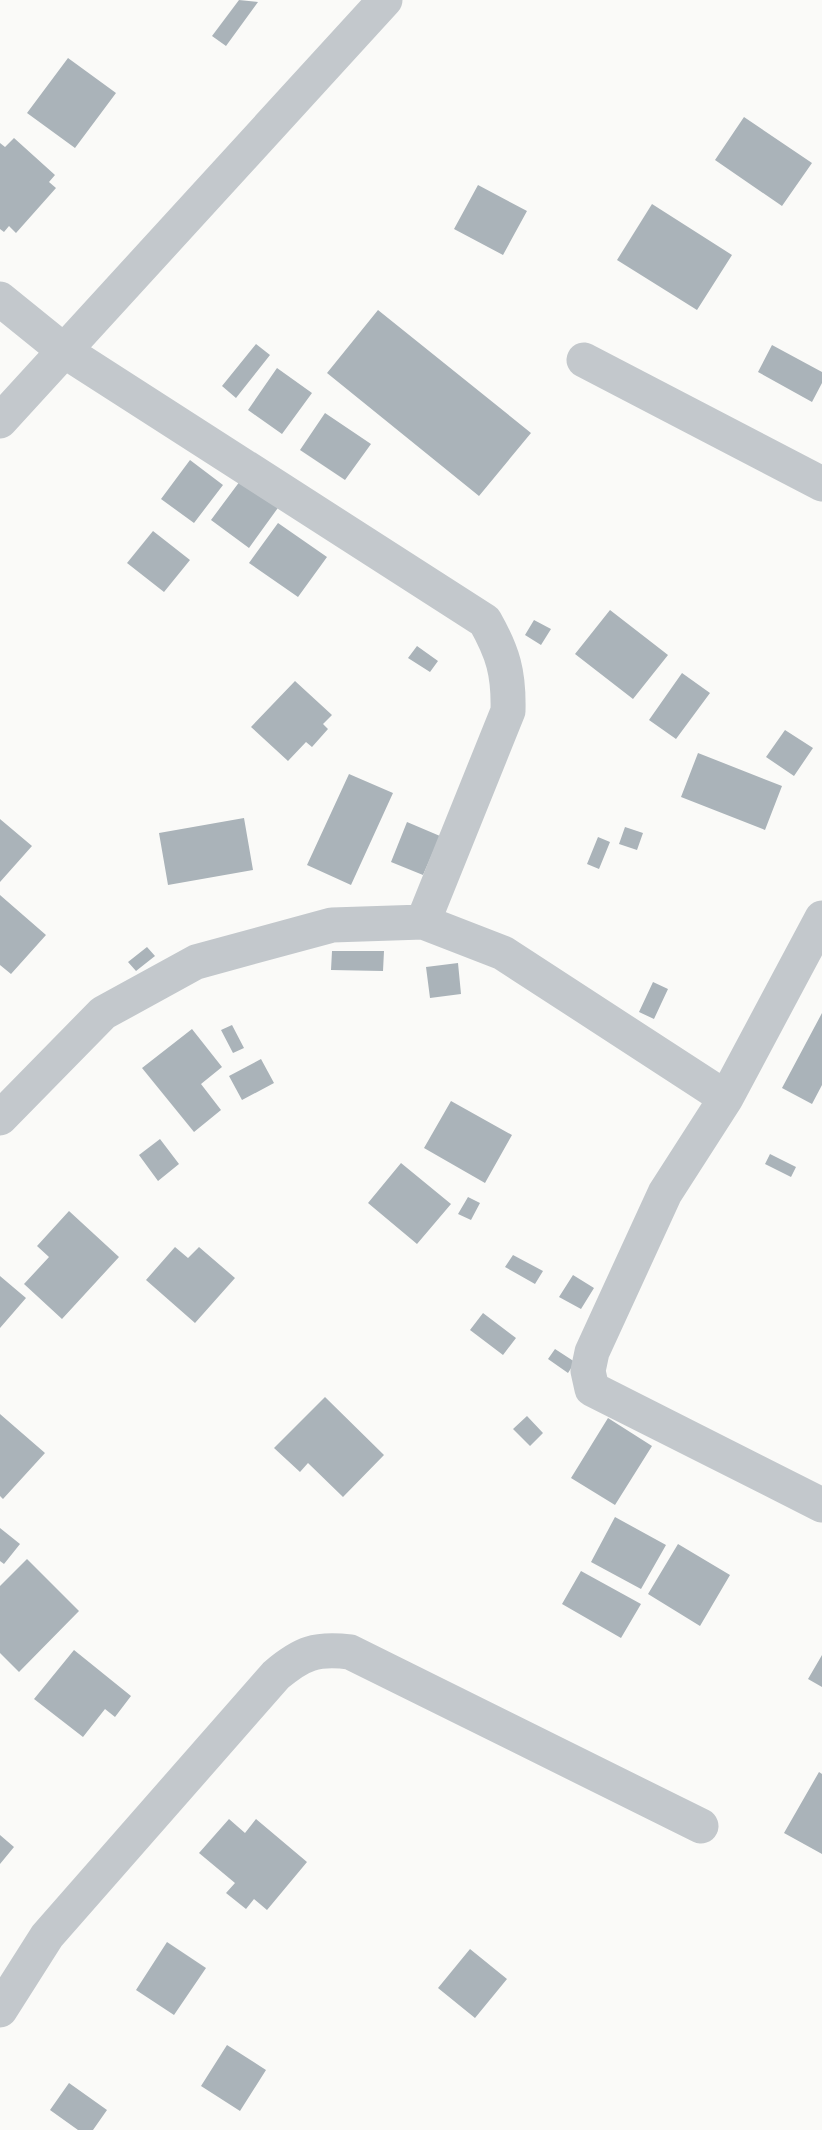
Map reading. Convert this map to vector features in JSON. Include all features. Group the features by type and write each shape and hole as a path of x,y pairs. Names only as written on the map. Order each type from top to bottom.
{"street":[{"path":"0,421 384,0"},
{"path":"0,299 63,350 485,621 502,651 509,684 508,711 423,922"},
{"path":"584,360 822,484"},
{"path":"822,918 726,1098 665,1193 593,1352 588,1371 592,1389 822,1505"},
{"path":"0,1118 103,1013 196,962 331,925 423,922 503,953 726,1098"},
{"path":"0,2010 47,1936 276,1675 298,1657 327,1649 350,1652 701,1826"}],"building":[{"path":"239,0 258,2 226,46 212,36"},
{"path":"68,58 116,93 75,148 27,113"},
{"path":"744,117 812,163 782,206 715,160"},
{"path":"14,138 55,175 49,182 56,188 16,233 9,226 4,232 0,229 0,143 5,147"},
{"path":"478,185 527,211 503,255 454,229"},
{"path":"652,204 732,255 697,310 617,260"},
{"path":"378,310 531,433 479,496 327,373"},
{"path":"256,344 270,355 236,398 222,386"},
{"path":"772,345 822,372 822,383 812,402 758,372"},
{"path":"277,368 312,393 282,434 248,410"},
{"path":"325,413 371,444 345,480 300,450"},
{"path":"190,460 223,485 194,523 161,499"},
{"path":"243,477 280,505 249,548 211,520"},
{"path":"278,523 327,557 298,597 249,563"},
{"path":"153,531 190,560 164,592 127,563"},
{"path":"610,610 668,655 633,699 575,654"},
{"path":"534,620 551,629 541,645 525,635"},
{"path":"417,646 438,661 430,672 408,658"},
{"path":"682,673 710,693 676,739 649,720"},
{"path":"295,681 332,715 323,724 328,729 312,747 306,742 288,761 251,727"},
{"path":"785,730 813,748 794,776 766,757"},
{"path":"698,753 782,786 765,830 681,797"},
{"path":"349,774 393,793 351,885 307,865"},
{"path":"244,818 253,870 168,885 159,833"},
{"path":"0,819 32,846 0,882"},
{"path":"407,822 440,836 423,875 391,862"},
{"path":"625,827 643,833 637,850 619,844"},
{"path":"598,837 610,842 599,869 587,864"},
{"path":"0,895 46,935 11,974 0,965"},
{"path":"147,947 155,956 136,971 128,962"},
{"path":"332,951 384,951 383,971 331,970"},
{"path":"458,963 461,994 430,998 426,967"},
{"path":"653,982 668,989 654,1019 639,1012"},
{"path":"822,1013 822,1085 812,1104 782,1088"},
{"path":"232,1025 244,1048 233,1053 221,1030"},
{"path":"192,1029 222,1067 201,1084 221,1110 194,1132 142,1068"},
{"path":"261,1059 274,1083 242,1100 229,1076"},
{"path":"451,1101 512,1135 485,1183 424,1148"},
{"path":"160,1139 179,1164 158,1181 139,1155"},
{"path":"770,1154 796,1167 791,1177 765,1164"},
{"path":"401,1163 451,1204 417,1244 368,1203"},
{"path":"468,1197 480,1203 471,1220 458,1214"},
{"path":"69,1211 119,1257 62,1319 24,1284 49,1257 37,1246"},
{"path":"175,1247 188,1258 199,1247 235,1278 195,1323 146,1280"},
{"path":"513,1255 543,1271 535,1284 505,1267"},
{"path":"573,1275 594,1288 581,1309 559,1297"},
{"path":"0,1276 26,1298 0,1328"},
{"path":"483,1313 516,1338 503,1355 470,1330"},
{"path":"555,1349 575,1362 568,1373 548,1359"},
{"path":"325,1397 384,1455 343,1497 308,1463 300,1472 274,1448"},
{"path":"0,1414 45,1453 3,1499 0,1496"},
{"path":"527,1416 543,1433 530,1446 513,1429"},
{"path":"608,1418 652,1446 615,1505 571,1478"},
{"path":"615,1517 666,1545 641,1589 591,1562"},
{"path":"0,1528 20,1544 4,1564 0,1561"},
{"path":"678,1544 730,1575 700,1626 648,1594"},
{"path":"27,1559 79,1611 19,1672 0,1653 0,1586"},
{"path":"581,1571 641,1604 621,1638 562,1604"},
{"path":"74,1650 131,1696 115,1717 105,1709 83,1737 34,1699"},
{"path":"822,1655 822,1687 808,1679"},
{"path":"819,1772 822,1774 822,1854 784,1833"},
{"path":"229,1819 245,1833 256,1819 307,1862 267,1910 254,1899 246,1909 226,1893 235,1883 199,1853"},
{"path":"0,1835 14,1847 0,1864"},
{"path":"167,1942 206,1968 174,2015 136,1990"},
{"path":"470,1949 507,1979 475,2018 438,1988"},
{"path":"227,2045 266,2070 240,2111 201,2086"},
{"path":"69,2083 107,2110 93,2130 78,2130 50,2110"}]}
